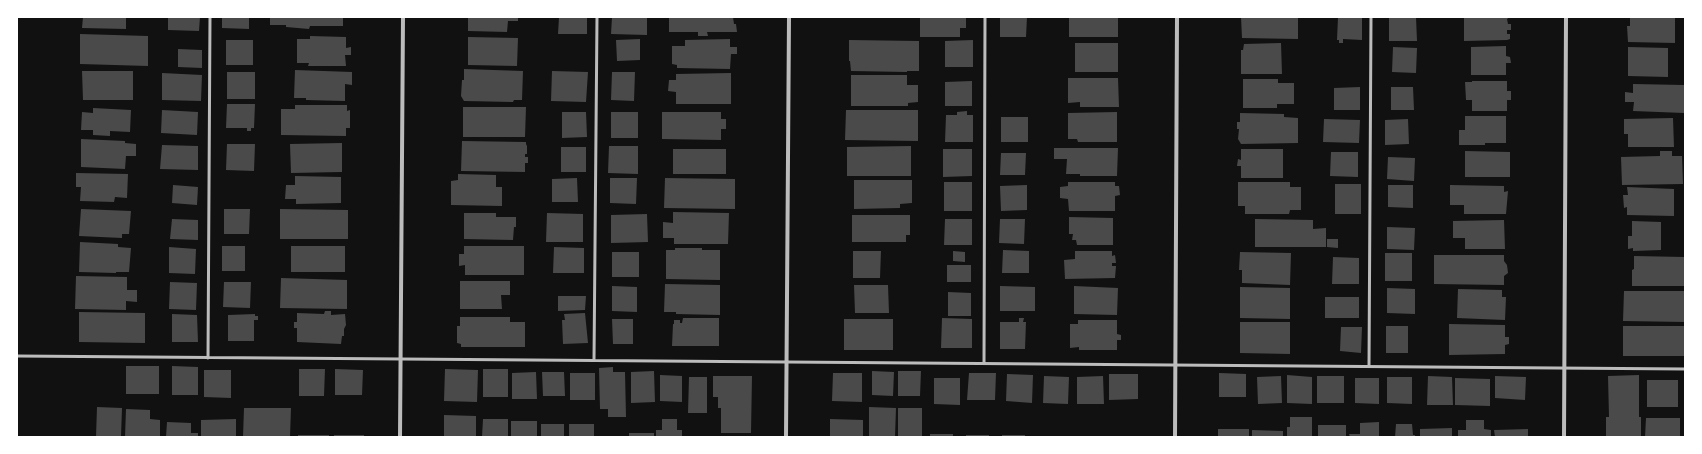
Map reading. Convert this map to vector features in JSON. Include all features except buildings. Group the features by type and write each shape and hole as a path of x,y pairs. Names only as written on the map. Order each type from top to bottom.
{"street":[{"path":"400,437 403,17"},
{"path":"786,437 789,17"},
{"path":"1175,437 1177,17"},
{"path":"1564,437 1566,17"}],"lane":[{"path":"208,358 210,17"},
{"path":"594,360 597,17"},
{"path":"984,363 985,17"},
{"path":"1369,366 1371,17"},
{"path":"17,356 1685,369"}]}
